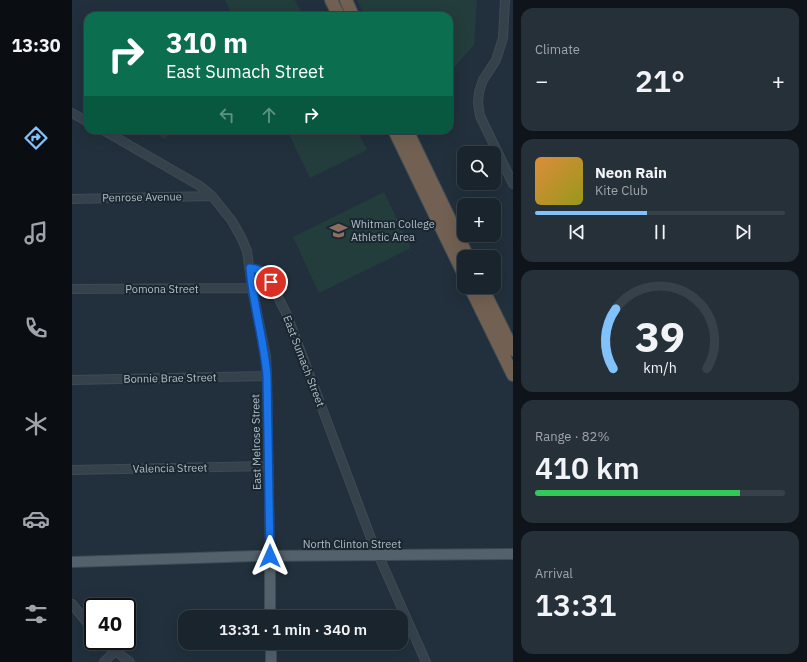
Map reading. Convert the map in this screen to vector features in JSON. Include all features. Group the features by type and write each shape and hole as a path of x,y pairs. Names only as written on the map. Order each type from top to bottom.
{"highway":[{"path":"331,0 337,12"},
{"path":"346,0 351,12"},
{"path":"396,134 457,261"},
{"path":"409,134 465,250"},
{"path":"473,294 513,375"},
{"path":"485,294 513,350"}],"main road":[{"name":"North Clinton Street","path":"72,562 270,556 513,554"},
{"name":"East Melrose Street","path":"270,556 270,610"},
{"path":"271,650 271,662"}],"street":[{"path":"504,0 503,38 496,60 483,80 479,92 478,103 480,116 513,184"},
{"path":"72,113 84,120"},
{"path":"109,134 189,178 212,196 232,221 242,239 247,251 250,268"},
{"name":"Penrose Avenue","path":"72,199 212,196"},
{"name":"East Melrose Street","path":"250,268 252,288 266,356 270,556"},
{"name":"East Sumach Street","path":"250,268 260,270 267,275 287,315 372,540 426,662"},
{"name":"Pomona Street","path":"72,289 252,288"},
{"name":"Bonnie Brae Street","path":"72,380 267,376"},
{"name":"Valencia Street","path":"72,470 269,466"},
{"path":"72,604 84,619"},
{"path":"104,662 115,651 130,662"}],"green space":[{"path":"225,0 295,0 301,12 231,12"},
{"path":"357,0 477,0 474,45 453,69 453,12 363,12"},
{"path":"157,134 168,134 165,139"},
{"path":"289,134 359,134 367,150 310,178"},
{"path":"384,192 411,248 319,293 293,237"}],"place":[{"name":"Whitman College Athletic Area","path":"338,230"}],"route":[{"path":"270,556 266,356 252,288 250,268 260,270 267,275 271,282"}]}
